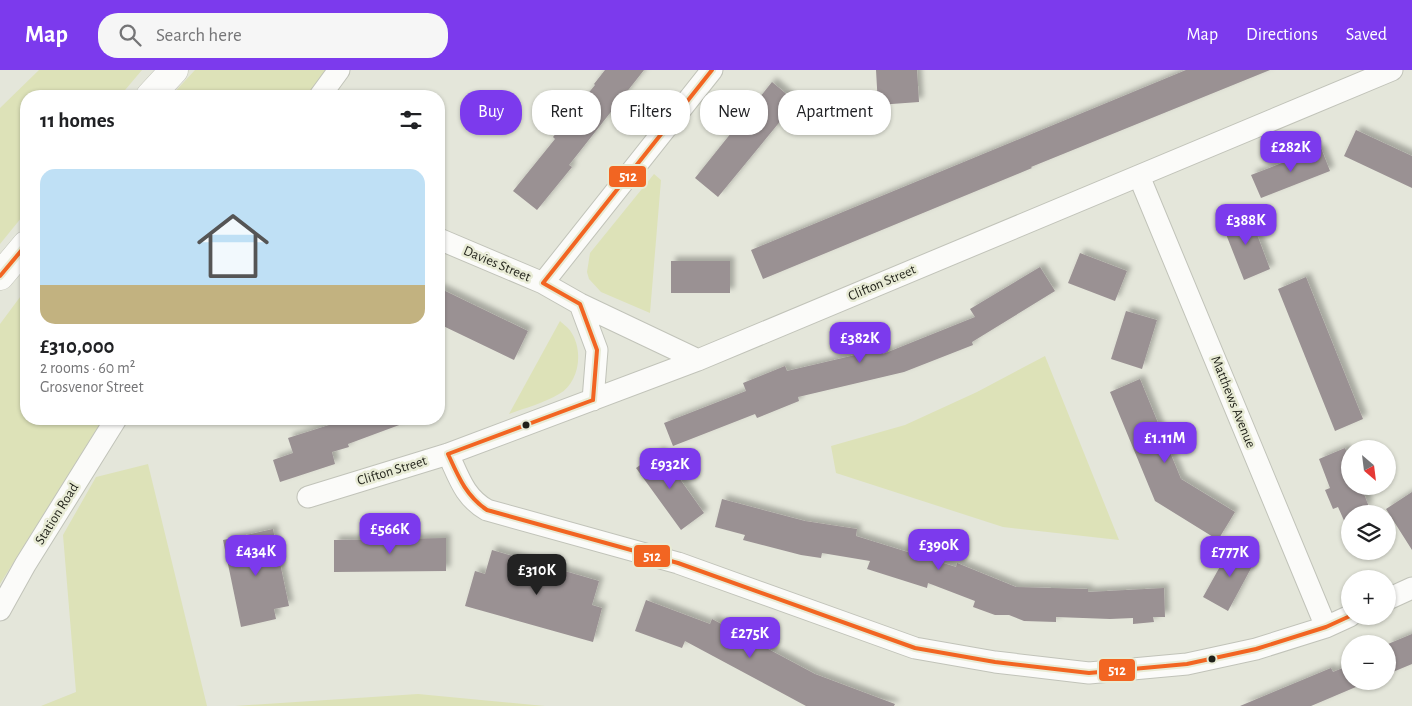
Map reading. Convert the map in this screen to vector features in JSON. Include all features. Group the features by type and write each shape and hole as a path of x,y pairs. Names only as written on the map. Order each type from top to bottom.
{"main road":[{"path":"156,90 174,70"},
{"path":"0,276 20,252"}],"street":[{"path":"324,90 339,70"},
{"path":"543,283 712,70"},
{"name":"Clifton Street","path":"308,497 448,454 698,360 1392,70"},
{"name":"Matthews Avenue","path":"1139,176 1326,627"},
{"name":"Davies Street","path":"445,242 543,283 580,304 698,360"},
{"path":"580,304 596,350 594,400"},
{"name":"Station Road","path":"0,610 25,565 112,425"},
{"path":"448,454 465,491 476,503 488,510 678,563 915,648 995,662 1089,673 1187,664 1256,649 1326,627 1341,620"},
{"path":"1396,595 1412,588"}],"green space":[{"path":"39,70 142,70 125,90 20,90 20,219 0,244 0,108"},
{"path":"195,70 326,70 313,90 177,90"},
{"path":"654,174 661,180 650,313 601,292 589,279 587,272 590,253"},
{"path":"20,297 20,425 99,425 0,584 0,324"},
{"path":"560,321 570,331 575,340 578,357 575,375 566,389 559,394 541,403 509,414"},
{"path":"1045,356 1119,540 1003,527 836,473 831,446 905,425 977,392"},
{"path":"148,464 207,706 41,706 76,692 63,535 96,477"},
{"path":"418,694 545,706 235,706"}],"building":[{"path":"605,70 644,70 628,90 611,90 611,112 601,124 601,90 591,90"},
{"path":"876,70 917,70 919,102 891,104 891,90 877,90"},
{"path":"1186,70 1270,70 763,279 751,250"},
{"path":"772,82 782,90 778,90 778,124 718,197 695,178 729,135 768,135 768,90 766,90"},
{"path":"1356,130 1412,156 1412,188 1344,156"},
{"path":"555,135 593,135 569,165 572,167 537,210 513,191 555,139 553,137"},
{"path":"1321,148 1330,171 1261,198 1251,175"},
{"path":"1249,213 1270,269 1244,280 1222,224"},
{"path":"1080,253 1127,271 1115,301 1068,283"},
{"path":"671,261 730,261 730,293 671,293"},
{"path":"1040,267 1055,291 972,342 973,345 904,372 798,397 799,401 757,418 755,414 673,446 664,423 746,391 743,383 785,366 787,371 881,349 883,354 975,317 970,309"},
{"path":"1306,277 1363,419 1335,431 1278,289"},
{"path":"445,291 528,331 514,360 445,327"},
{"path":"1126,311 1157,320 1142,369 1111,359"},
{"path":"1140,379 1181,479 1235,512 1218,540 1155,501 1110,392"},
{"path":"329,425 399,425 348,444 349,447 332,452 335,464 280,482 273,460 293,453 288,438"},
{"path":"1341,450 1341,495 1364,495 1368,505 1341,505 1341,514 1338,507 1333,509 1325,490 1330,488 1319,459"},
{"path":"660,451 704,513 681,530 636,468"},
{"path":"1412,492 1412,550 1396,525 1396,505 1392,505"},
{"path":"722,499 805,521 857,529 856,536 956,567 957,563 1016,587 1088,589 1088,592 1164,588 1165,617 1153,617 1154,622 1133,624 1133,618 1056,617 1056,622 1024,621 1009,615 995,615 973,607 975,601 928,583 927,588 867,569 870,561 822,553 821,558 801,555 743,540 745,535 715,527"},
{"path":"273,529 289,606 274,609 276,619 241,627 223,540"},
{"path":"446,538 446,571 334,572 334,540"},
{"path":"1232,545 1256,559 1228,611 1203,597"},
{"path":"492,550 599,581 592,605 602,608 593,642 465,606 475,571 485,574"},
{"path":"646,600 710,624 712,619 815,674 895,704 894,706 806,706 685,641 682,648 635,631"},
{"path":"1412,634 1412,664 1396,671 1396,641"},
{"path":"1331,668 1333,672 1341,669 1341,690 1349,690 1311,706 1240,706"}],"transit line":[{"name":"512","path":"543,283 712,70"},
{"name":"512","path":"0,276 20,252"},
{"name":"512","path":"543,283 580,304 597,350 593,400"},
{"name":"512","path":"448,454 593,400"},
{"name":"512","path":"448,454 468,492 487,510 678,563 915,648 995,662 1089,673 1187,664 1256,649 1326,627 1341,620"}]}
